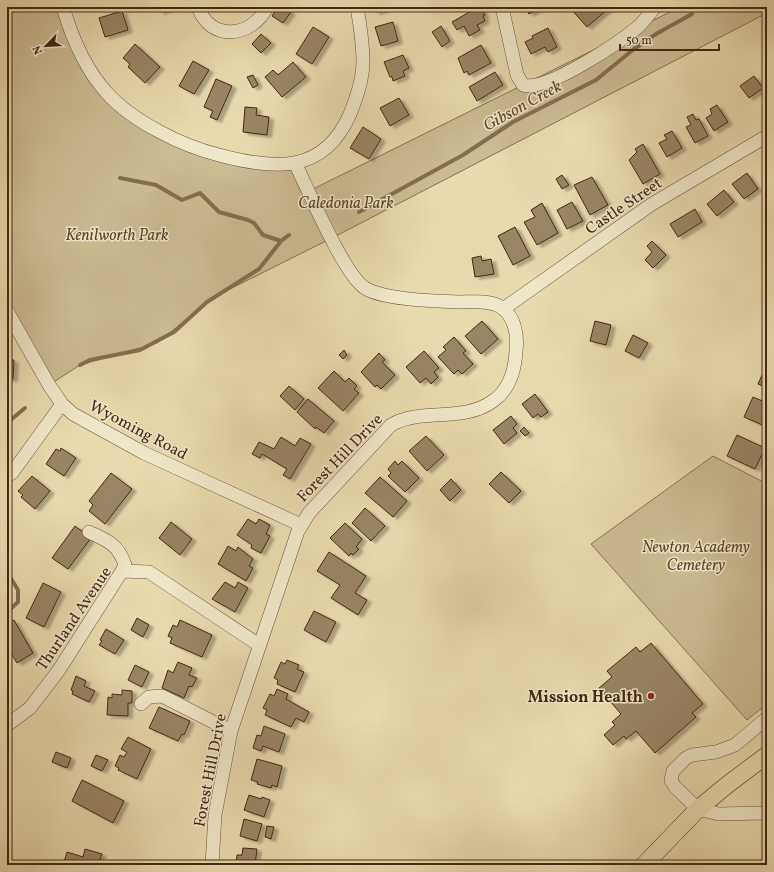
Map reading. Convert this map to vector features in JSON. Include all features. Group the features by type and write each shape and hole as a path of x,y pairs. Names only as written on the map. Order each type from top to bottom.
{"main road":[{"path":"644,865 698,809 767,755"}],"street":[{"path":"63,7 73,37 94,76 112,99 139,118 172,138 208,152 250,162 295,163 311,159 330,145 342,130 352,108 360,83 363,62 357,7"},
{"path":"198,7 200,14 208,23 218,30 230,32 243,31 254,25 262,16 267,7"},
{"path":"502,7 517,75 523,85 531,86 554,79 596,56 639,26 655,7"},
{"name":"Castle Street","path":"503,309 652,204 767,136"},
{"path":"295,163 344,261 355,278 365,288 383,295 419,299 480,302 492,304 503,309"},
{"name":"Forest Hill Drive","path":"212,865 215,815 231,731 301,525 309,513 391,425 411,417 477,410 499,397 511,377 517,348 515,327 511,318 503,309"},
{"name":"Wyoming Road","path":"7,311 38,368 62,404 86,422 144,453 301,525"},
{"path":"7,476 12,473 62,404"},
{"path":"89,532 113,544 121,553 125,565 122,571"},
{"name":"Thurland Avenue","path":"7,724 30,708 35,702 59,670 122,571 149,572 259,645"},
{"path":"142,704 149,697 162,696 231,731"},
{"path":"767,718 735,745 716,752 692,755 686,758 673,771 671,780 675,787 698,809 719,814 767,813"}],"green space":[{"name":"Kenilworth Park","path":"7,7 63,7 107,93 196,149 295,163 309,191 680,7 767,7 767,13 332,238 216,296 157,343 80,365 49,385 7,311"},
{"name":"Newton Academy Cemetery","path":"713,456 767,484 767,704 747,720 591,544"}],"building":[{"path":"158,7 172,7 160,12"},
{"path":"278,7 284,7 291,12 283,23 272,16"},
{"path":"374,7 389,7 376,12"},
{"path":"480,7 485,15 483,16 485,21 477,25 480,30 469,36 464,26 457,30 452,22"},
{"path":"525,7 541,7 529,14"},
{"path":"574,7 609,8 587,27 571,9"},
{"path":"122,11 128,30 105,37 99,18"},
{"path":"393,22 398,41 381,46 375,27"},
{"path":"441,26 450,41 442,47 432,32"},
{"path":"313,27 329,37 312,64 296,54"},
{"path":"548,28 557,47 548,52 545,47 531,54 525,42 533,38 532,36"},
{"path":"261,34 271,43 261,53 252,44"},
{"path":"135,44 160,67 145,83 128,67 130,64 123,58"},
{"path":"481,45 491,63 469,75 467,71 464,73 458,58"},
{"path":"403,55 409,68 403,71 405,76 393,81 384,62"},
{"path":"193,61 209,70 194,94 179,86"},
{"path":"293,62 306,77 282,97 265,77 273,70 278,75"},
{"path":"495,72 503,85 477,101 469,87"},
{"path":"253,75 258,85 253,88 247,77"},
{"path":"754,76 763,88 749,98 740,86"},
{"path":"216,79 232,86 217,120 210,117 213,111 204,107"},
{"path":"399,98 409,115 390,126 380,108"},
{"path":"717,105 728,122 714,131 706,118 712,114 710,109"},
{"path":"245,107 257,108 256,115 269,117 267,135 243,132"},
{"path":"693,114 696,120 699,119 708,136 695,143 686,127 691,125 687,117"},
{"path":"363,127 381,139 369,159 350,148"},
{"path":"672,131 682,148 667,157 659,143 667,139 664,135"},
{"path":"643,144 660,174 643,184 629,160 637,152 635,149"},
{"path":"747,173 758,189 744,199 732,184"},
{"path":"562,175 569,185 562,189 556,179"},
{"path":"592,177 608,205 590,215 574,185"},
{"path":"724,190 734,202 717,216 707,204"},
{"path":"572,202 583,221 567,229 557,210"},
{"path":"542,203 558,233 537,245 524,222 535,217 531,210"},
{"path":"695,209 702,222 678,237 670,224"},
{"path":"515,227 530,256 513,265 498,236"},
{"path":"652,241 666,255 653,268 645,260 652,252 647,246"},
{"path":"481,256 482,261 491,259 494,274 475,277 472,258"},
{"path":"482,321 498,339 481,354 465,336"},
{"path":"595,321 611,325 606,345 590,341"},
{"path":"633,335 648,343 639,358 625,351"},
{"path":"454,337 466,351 463,353 473,364 462,374 458,370 454,374 438,357 446,350 443,347"},
{"path":"344,350 347,355 343,359 339,355"},
{"path":"424,351 439,368 434,372 438,377 431,384 426,378 420,383 406,367"},
{"path":"379,353 385,360 382,362 395,375 381,389 377,385 375,387 361,372"},
{"path":"7,360 14,360 13,379 7,379"},
{"path":"767,364 767,388 758,384"},
{"path":"334,371 345,382 349,378 357,386 354,389 359,393 343,411 318,388"},
{"path":"289,386 304,399 295,410 280,396"},
{"path":"535,394 548,412 541,417 538,414 533,418 522,404"},
{"path":"753,397 767,403 767,427 744,417"},
{"path":"308,399 334,421 324,433 316,427 315,429 297,412"},
{"path":"511,416 517,424 513,428 517,433 504,444 493,430"},
{"path":"524,427 529,433 525,436 520,431"},
{"path":"737,435 765,448 755,469 727,456"},
{"path":"426,436 444,455 427,471 409,451"},
{"path":"281,437 295,446 300,438 311,444 290,479 283,475 287,469 262,454 260,458 252,454 259,442 274,449"},
{"path":"61,448 76,458 64,476 46,464 56,449 60,451"},
{"path":"395,461 398,465 402,461 419,478 405,492 388,476 391,473 388,469"},
{"path":"501,472 521,491 509,503 489,484"},
{"path":"111,473 132,489 105,524 89,511 93,505 89,501"},
{"path":"32,476 50,491 35,509 21,497 23,495 18,491"},
{"path":"380,477 407,501 393,517 365,493"},
{"path":"451,479 461,490 450,501 440,490"},
{"path":"365,508 385,526 371,541 352,523"},
{"path":"248,519 256,524 259,519 270,525 266,534 270,536 261,553 251,548 252,545 237,535"},
{"path":"171,522 192,539 180,555 159,538"},
{"path":"345,523 362,539 356,547 359,549 353,555 351,553 349,556 330,538"},
{"path":"75,526 91,538 68,569 52,558"},
{"path":"228,546 236,551 238,547 253,559 249,566 253,568 246,581 218,564"},
{"path":"329,552 366,576 355,593 367,600 358,615 331,598 340,585 317,571"},
{"path":"225,582 235,588 238,582 248,588 235,612 212,599"},
{"path":"43,583 61,592 44,627 26,618"},
{"path":"314,611 336,622 326,642 304,630"},
{"path":"137,618 149,625 143,637 131,630"},
{"path":"14,620 33,653 17,663 7,647 7,624"},
{"path":"180,620 212,635 202,657 170,643 172,638 168,636 173,625 177,627"},
{"path":"106,629 124,640 115,654 99,645"},
{"name":"Mission Health","path":"651,643 703,704 692,713 696,717 655,753 636,731 626,739 624,736 613,745 604,735 615,725 612,722 621,714 599,688 612,677 607,671 636,647 640,652"},
{"path":"287,660 299,665 297,669 304,672 295,692 277,684 278,680 274,678 281,662 285,664"},
{"path":"178,662 192,668 189,675 197,678 192,687 189,686 184,698 162,688 168,670 173,673"},
{"path":"135,665 149,672 142,687 128,680"},
{"path":"76,676 86,681 84,686 95,691 89,702 72,694 73,691 71,690"},
{"path":"277,689 288,694 286,699 309,712 304,722 296,718 291,727 265,715 267,710 263,708 270,694 274,696"},
{"path":"122,690 132,691 132,703 128,703 128,716 107,715 108,697 112,698 112,694 122,695"},
{"path":"159,707 190,721 184,735 182,734 178,741 149,728"},
{"path":"264,726 285,734 279,752 263,746 261,751 253,748 257,735 261,736"},
{"path":"128,737 151,749 137,779 118,770 119,768 115,766 120,755 124,757 127,752 121,749"},
{"path":"56,752 71,758 67,768 52,762"},
{"path":"96,755 108,760 102,771 91,766"},
{"path":"257,759 282,766 277,787 272,785 271,788 257,784 258,782 251,780"},
{"path":"82,780 124,801 113,823 72,801"},
{"path":"249,795 270,800 264,817 244,810"},
{"path":"244,819 262,824 257,841 240,836"},
{"path":"267,826 274,827 271,839 265,837"},
{"path":"243,848 257,849 255,865 236,865 237,855 242,855"},
{"path":"85,849 102,854 98,865 63,865 67,852 83,857"}],"waterway":[{"name":"Gibson Creek","path":"359,212 463,155 513,122 596,80 634,49 656,34 692,14"},
{"path":"120,178 156,185 182,200 200,193 219,212 248,220 254,223 263,235 281,241"},
{"path":"80,365 90,360 140,350 174,332 207,302 259,269 281,241 289,235"},
{"path":"7,423 25,408"},
{"path":"7,514 7,525"},
{"path":"7,572 18,590 18,602 7,612"}],"place":[{"name":"Mission Health","path":"651,696"}],"park label":[{"name":"Caledonia Park","path":"346,202"}]}
